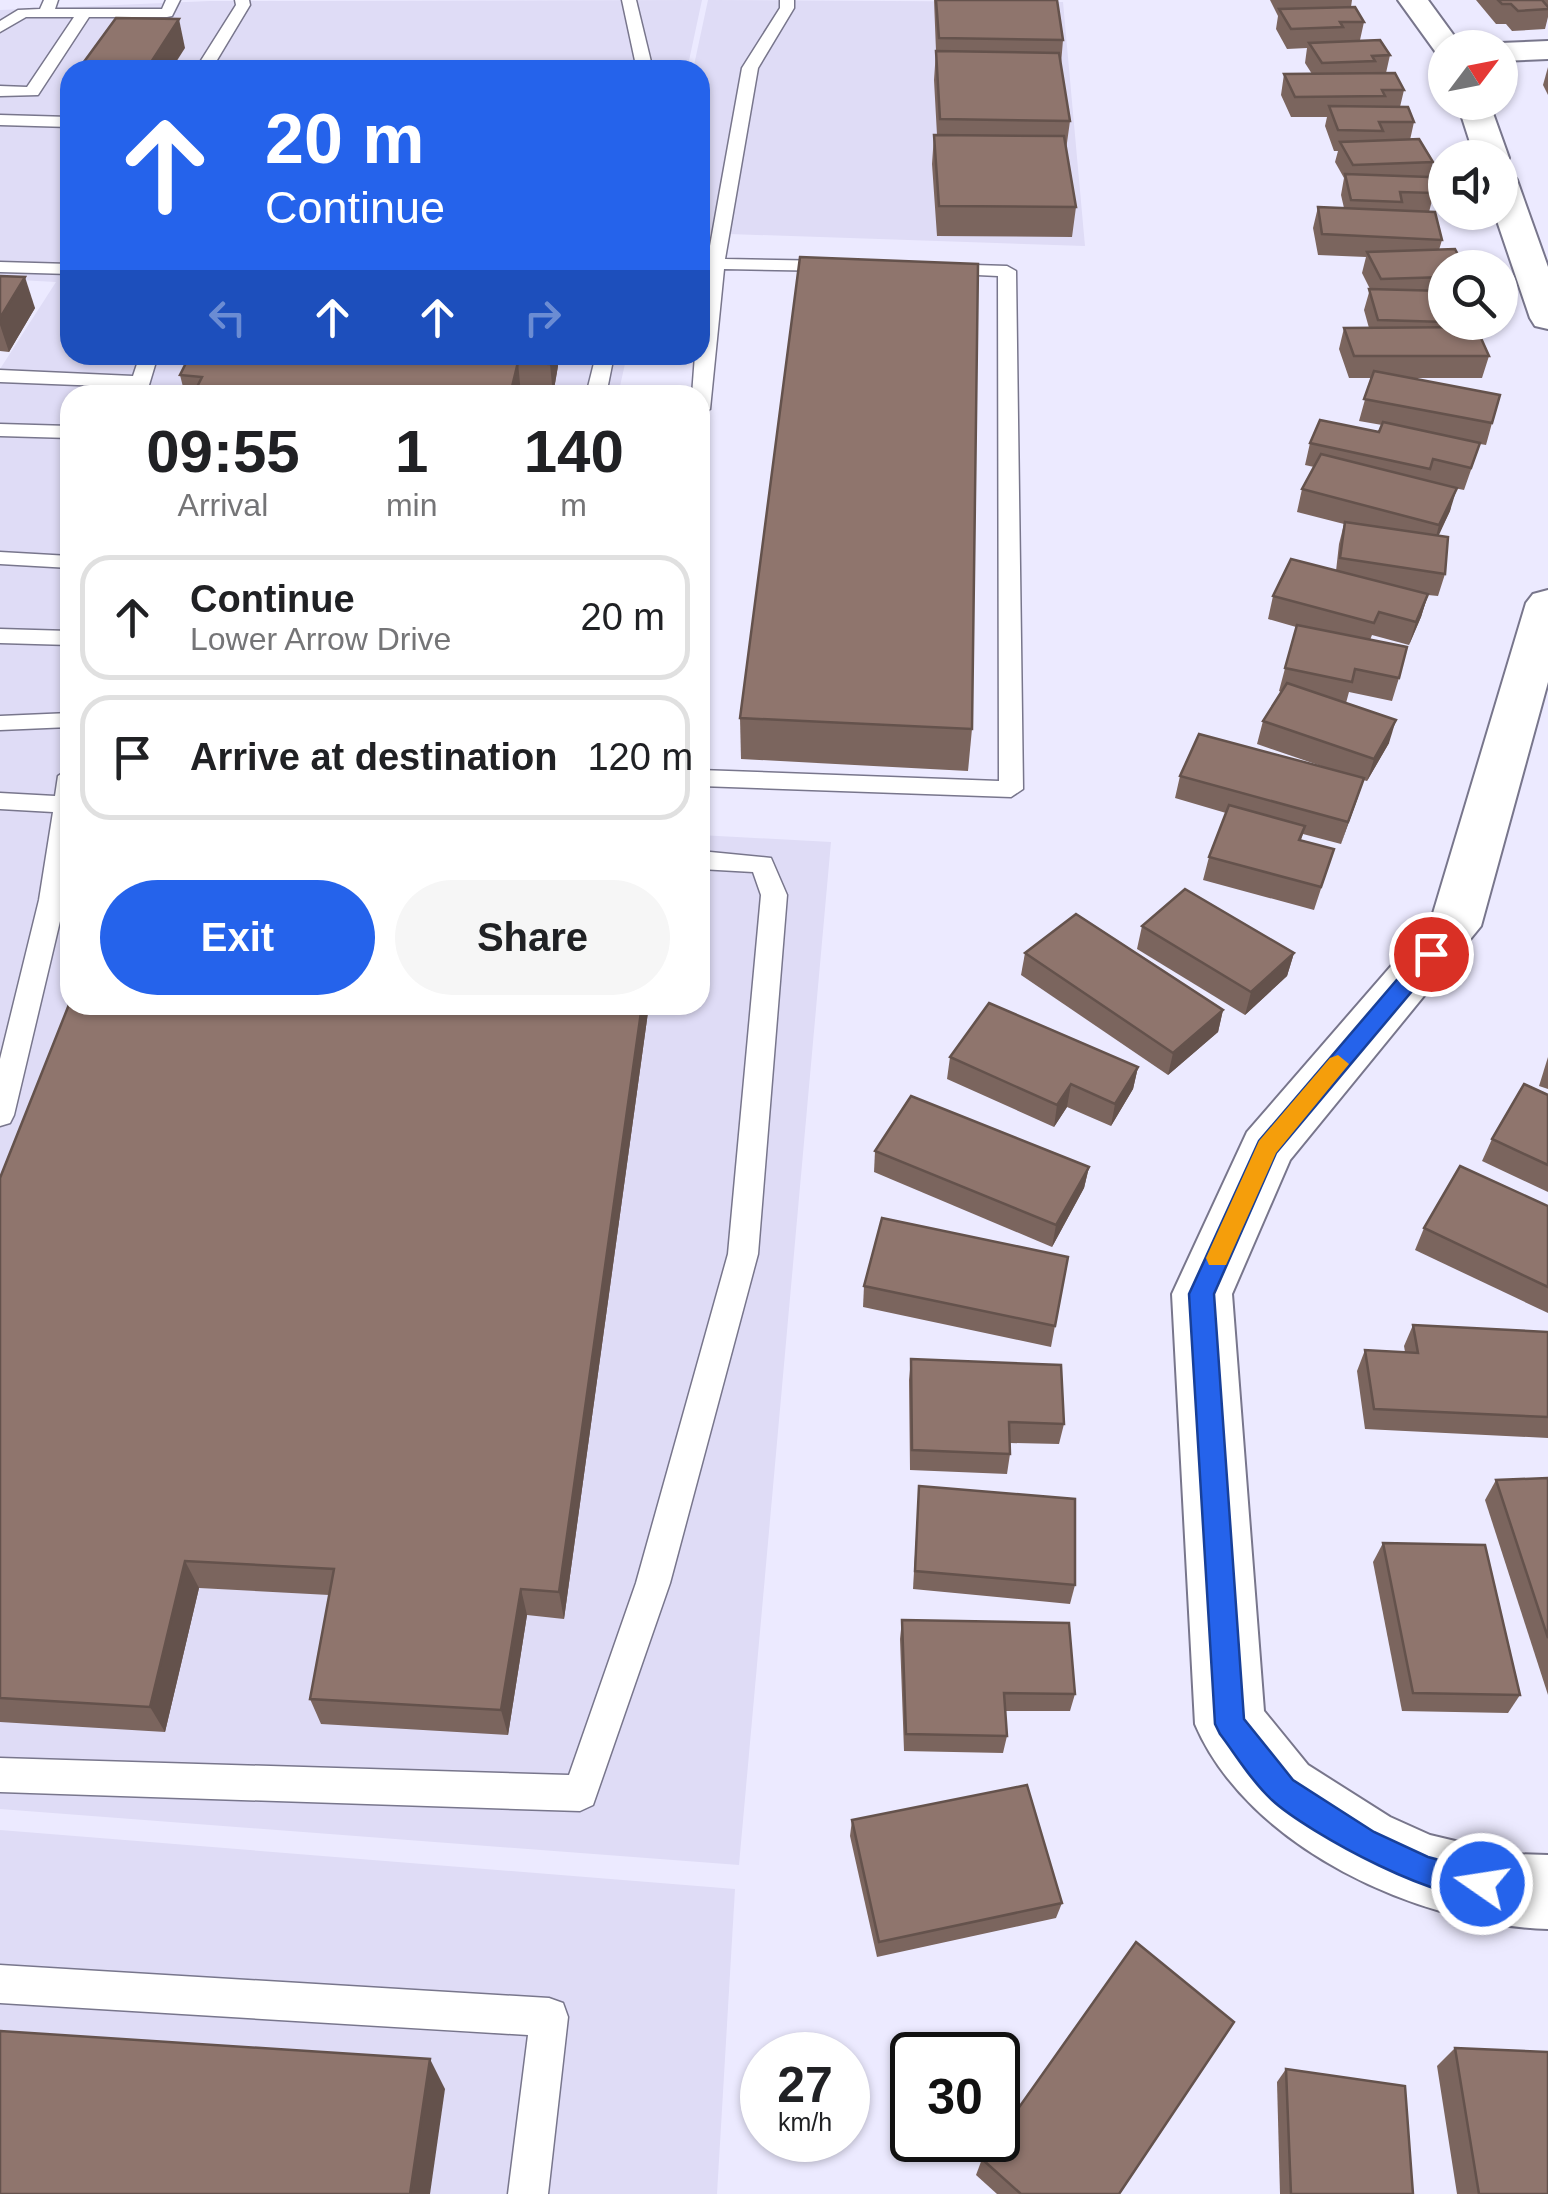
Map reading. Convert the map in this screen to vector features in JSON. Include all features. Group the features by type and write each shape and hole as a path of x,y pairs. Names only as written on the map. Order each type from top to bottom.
{"street":[{"path":"1414,0 1435,30"},
{"path":"1518,51 1548,50"},
{"path":"1517,230 1548,318"},
{"path":"1548,603 1455,926 1267,1148 1202,1294 1230,1724 1283,1790 1364,1843 1426,1871 1510,1891 1548,1892"}],"lane":[{"path":"0,28 23,14 48,7 84,14 167,13 173,0"},
{"path":"209,60 243,6 242,0"},
{"path":"629,0 643,60"},
{"path":"710,312 750,68 787,8 787,0"},
{"path":"0,92 32,92 84,14"},
{"path":"0,120 60,122"},
{"path":"715,264 852,267"},
{"path":"0,267 60,270"},
{"path":"710,778 1011,788 1007,271 929,269"},
{"path":"0,376 96,385"},
{"path":"0,430 60,432"},
{"path":"0,558 60,561"},
{"path":"0,636 60,638"},
{"path":"0,723 60,720"},
{"path":"0,801 60,805"},
{"path":"0,1115 52,900 60,846"},
{"path":"0,1775 580,1792 652,1583 743,1254 774,895 762,864 710,861"},
{"path":"0,1984 549,2017 528,2194"}],"shaded area":[{"path":"702,0 689,60 60,60 60,365 625,365 620,385 60,385 60,1015 710,1015 710,836 831,842 739,1865 0,1809 0,369 56,282 0,279 0,10 210,1"},
{"path":"708,0 1063,2 1085,246 710,233 710,60 695,60"},
{"path":"0,1830 735,1889 717,2194 0,2194"}],"building":[{"path":"936,0 1057,0 1063,40 939,38"},
{"path":"1498,0 1542,0 1548,9 1518,11"},
{"path":"1355,7 1364,22 1291,29 1279,9"},
{"path":"116,18 179,19 152,60 85,60"},
{"path":"1380,40 1390,55 1372,56 1375,61 1322,63 1309,43"},
{"path":"936,51 1059,53 1070,121 940,119"},
{"path":"1395,73 1404,90 1382,90 1385,96 1295,97 1284,74"},
{"path":"1329,106 1408,107 1414,122 1379,122 1383,131 1338,130"},
{"path":"934,135 1064,136 1076,207 939,206"},
{"path":"1419,139 1428,154 1428,162 1353,165 1340,142"},
{"path":"1345,174 1428,177 1428,193 1400,192 1402,202 1351,200"},
{"path":"1318,207 1428,212 1428,230 1440,230 1442,240 1322,234"},
{"path":"1455,249 1456,250 1428,250 1428,278 1381,279 1367,252"},
{"path":"800,257 978,264 972,729 740,718"},
{"path":"0,276 25,277 0,318"},
{"path":"1369,289 1428,291 1428,321 1378,320"},
{"path":"1428,327 1428,340 1482,340 1489,356 1354,356 1344,328"},
{"path":"185,365 517,365 512,385 198,385 202,377 180,375"},
{"path":"1374,371 1500,395 1492,423 1364,399"},
{"path":"1320,420 1379,432 1383,422 1480,443 1471,468 1433,459 1430,469 1310,443"},
{"path":"1321,454 1457,488 1439,525 1302,489"},
{"path":"1345,522 1448,537 1445,574 1340,558"},
{"path":"1291,559 1428,594 1416,622 1379,612 1374,623 1273,596"},
{"path":"1297,625 1407,647 1399,678 1355,669 1352,682 1285,668"},
{"path":"1287,683 1396,720 1374,759 1263,721"},
{"path":"1199,734 1364,778 1348,822 1180,776"},
{"path":"1229,805 1305,826 1299,840 1334,849 1321,887 1209,857"},
{"path":"1185,889 1294,953 1251,992 1142,926"},
{"path":"1076,914 1223,1010 1173,1053 1025,953"},
{"path":"989,1003 1138,1067 1115,1104 1071,1084 1057,1105 950,1057"},
{"path":"65,1015 641,1015 559,1592 521,1589 501,1710 310,1699 334,1569 185,1561 150,1707 0,1698 0,1178"},
{"path":"1524,1084 1548,1095 1548,1165 1492,1139"},
{"path":"911,1096 1089,1167 1056,1225 875,1151"},
{"path":"1460,1166 1548,1206 1548,1287 1424,1228"},
{"path":"882,1218 1068,1257 1055,1326 864,1286"},
{"path":"1413,1325 1548,1332 1548,1417 1374,1409 1365,1350 1418,1353"},
{"path":"911,1359 1061,1365 1064,1424 1009,1422 1010,1454 912,1450"},
{"path":"1548,1478 1548,1638 1496,1480"},
{"path":"919,1486 1075,1499 1075,1585 915,1571"},
{"path":"1383,1543 1485,1545 1520,1695 1413,1693"},
{"path":"902,1620 1069,1623 1075,1694 1004,1693 1007,1736 906,1734"},
{"path":"1027,1785 1062,1903 879,1942 852,1820"},
{"path":"1136,1942 1234,2022 1119,2194 1021,2194 985,2162 1020,2162 1020,2106"},
{"path":"0,2031 430,2059 410,2194 0,2194"},
{"path":"1455,2048 1548,2052 1548,2194 1479,2194"},
{"path":"1286,2069 1405,2086 1413,2194 1291,2194"}],"slow traffic":[{"path":"1218,1258 1267,1148 1338,1064"}],"route":[{"path":"1431,954 1267,1148 1202,1294 1230,1724 1283,1790 1364,1843 1426,1871 1482,1884"}]}
